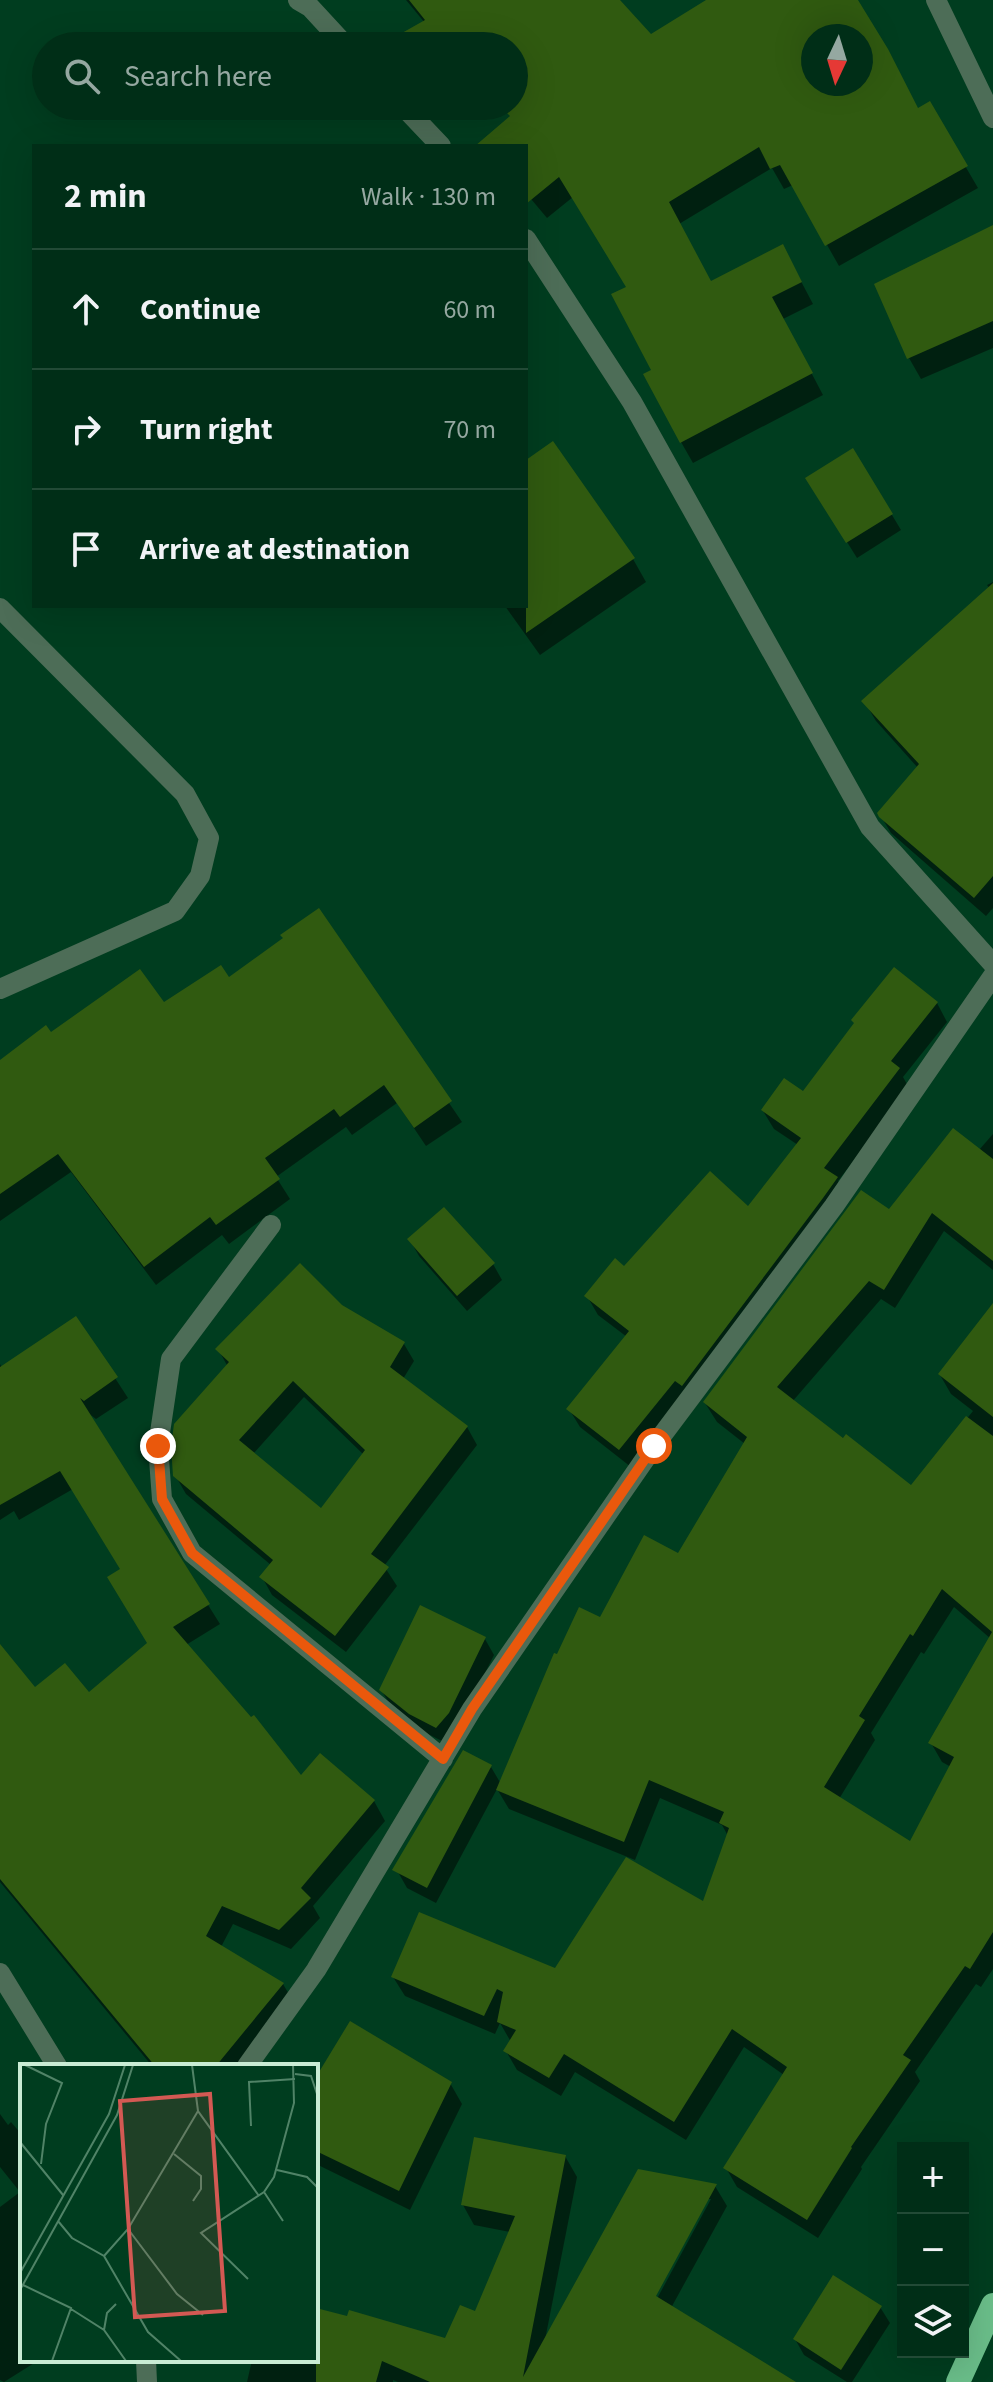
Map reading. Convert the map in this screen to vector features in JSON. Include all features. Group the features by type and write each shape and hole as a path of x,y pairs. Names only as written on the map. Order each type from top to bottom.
{"highway":[{"path":"958,2382 993,2305"}],"street":[{"path":"298,0 310,7 333,32"},
{"path":"936,0 993,118"},
{"path":"416,120 439,144"},
{"path":"528,242 632,402 870,827 993,964"},
{"path":"0,608 185,794 209,838 200,876 175,911 0,989"},
{"path":"248,2064 316,1970 472,1709 654,1446 834,1206 993,976"},
{"path":"271,1225 171,1359 158,1446 162,1499 192,1553 443,1759"},
{"path":"0,1973 56,2064"},
{"path":"146,2362 147,2382"}],"building":[{"path":"409,0 620,0 651,34 706,0 858,0 873,24 801,24 801,96 873,96 873,24 918,108 930,101 968,166 825,246 780,165 770,169 759,147 669,202 711,281 783,244 802,282 772,297 813,373 680,443 643,374 651,370 611,294 626,287 559,177 528,202 528,144 477,144 505,120 528,120 528,32 404,32 425,20"},
{"path":"993,225 993,321 907,359 874,284"},
{"path":"553,441 635,558 526,633 528,608 528,459"},
{"path":"853,448 893,514 846,543 805,478"},
{"path":"993,583 993,876 974,898 879,817 877,813 919,764 861,701"},
{"path":"319,908 452,1101 414,1128 384,1085 340,1117 334,1109 265,1158 280,1179 216,1225 210,1217 144,1267 58,1154 0,1194 0,1060 46,1025 51,1032 140,969 164,1002 221,965 229,977"},
{"path":"894,967 938,1002 891,1061 900,1068 824,1168 838,1177 682,1386 675,1381 619,1450 566,1409 629,1331 584,1296 615,1258 624,1266 710,1171 748,1206 801,1138 761,1110 784,1078 803,1091 854,1023 851,1020"},
{"path":"953,1128 993,1159 993,1261 932,1213 884,1290 869,1281 777,1387 843,1438 846,1434 911,1485 966,1416 993,1436 993,1932 970,1969 965,1966 903,2055 911,2060 851,2147 807,2220 723,2168 787,2067 732,2029 674,2122 564,2054 549,2078 503,2051 516,2030 497,2022 503,1992 497,1989 484,2016 391,1977 419,1912 555,1968 626,1857 703,1901 729,1828 719,1823 724,1812 649,1780 624,1842 496,1790 554,1653 557,1654 579,1607 600,1617 644,1535 678,1553 747,1437 703,1402 861,1190 889,1209","holes":["942,1589 992,1632 928,1743 954,1757 910,1841 824,1787 865,1720 859,1716"]},
{"path":"444,1207 495,1263 457,1296 407,1239"},
{"path":"300,1263 342,1305 405,1342 390,1367 468,1426 371,1554 389,1567 335,1636 259,1577 273,1560 173,1476 171,1446 174,1424 229,1362 215,1349","holes":["293,1381 365,1450 321,1508 239,1440"]},
{"path":"993,1303 993,1417 938,1374"},
{"path":"76,1316 118,1377 84,1401 80,1398 210,1604 173,1627 251,1717 254,1715 301,1775 320,1753 375,1800 301,1888 311,1898 279,1930 222,1906 206,1936 284,1983 218,2064 153,2064 0,1879 0,1644 35,1687 65,1663 89,1692 147,1643 107,1577 120,1569 60,1471 0,1505 0,1367"},
{"path":"420,1605 486,1637 449,1713 436,1728 409,1714 379,1690"},
{"path":"463,1750 492,1765 427,1888 392,1870"},
{"path":"350,2021 452,2082 399,2191 318,2152 318,2074"},
{"path":"474,2137 566,2155 523,2377 638,2169 717,2184 656,2296 796,2382 430,2382 382,2361 376,2382 316,2382 318,2309 347,2316 349,2310 445,2338 460,2305 475,2311 515,2216 461,2205"},
{"path":"833,2275 882,2306 841,2370 793,2339"}],"route":[{"path":"158,1446 162,1499 192,1553 443,1759 472,1709 654,1446"}]}
